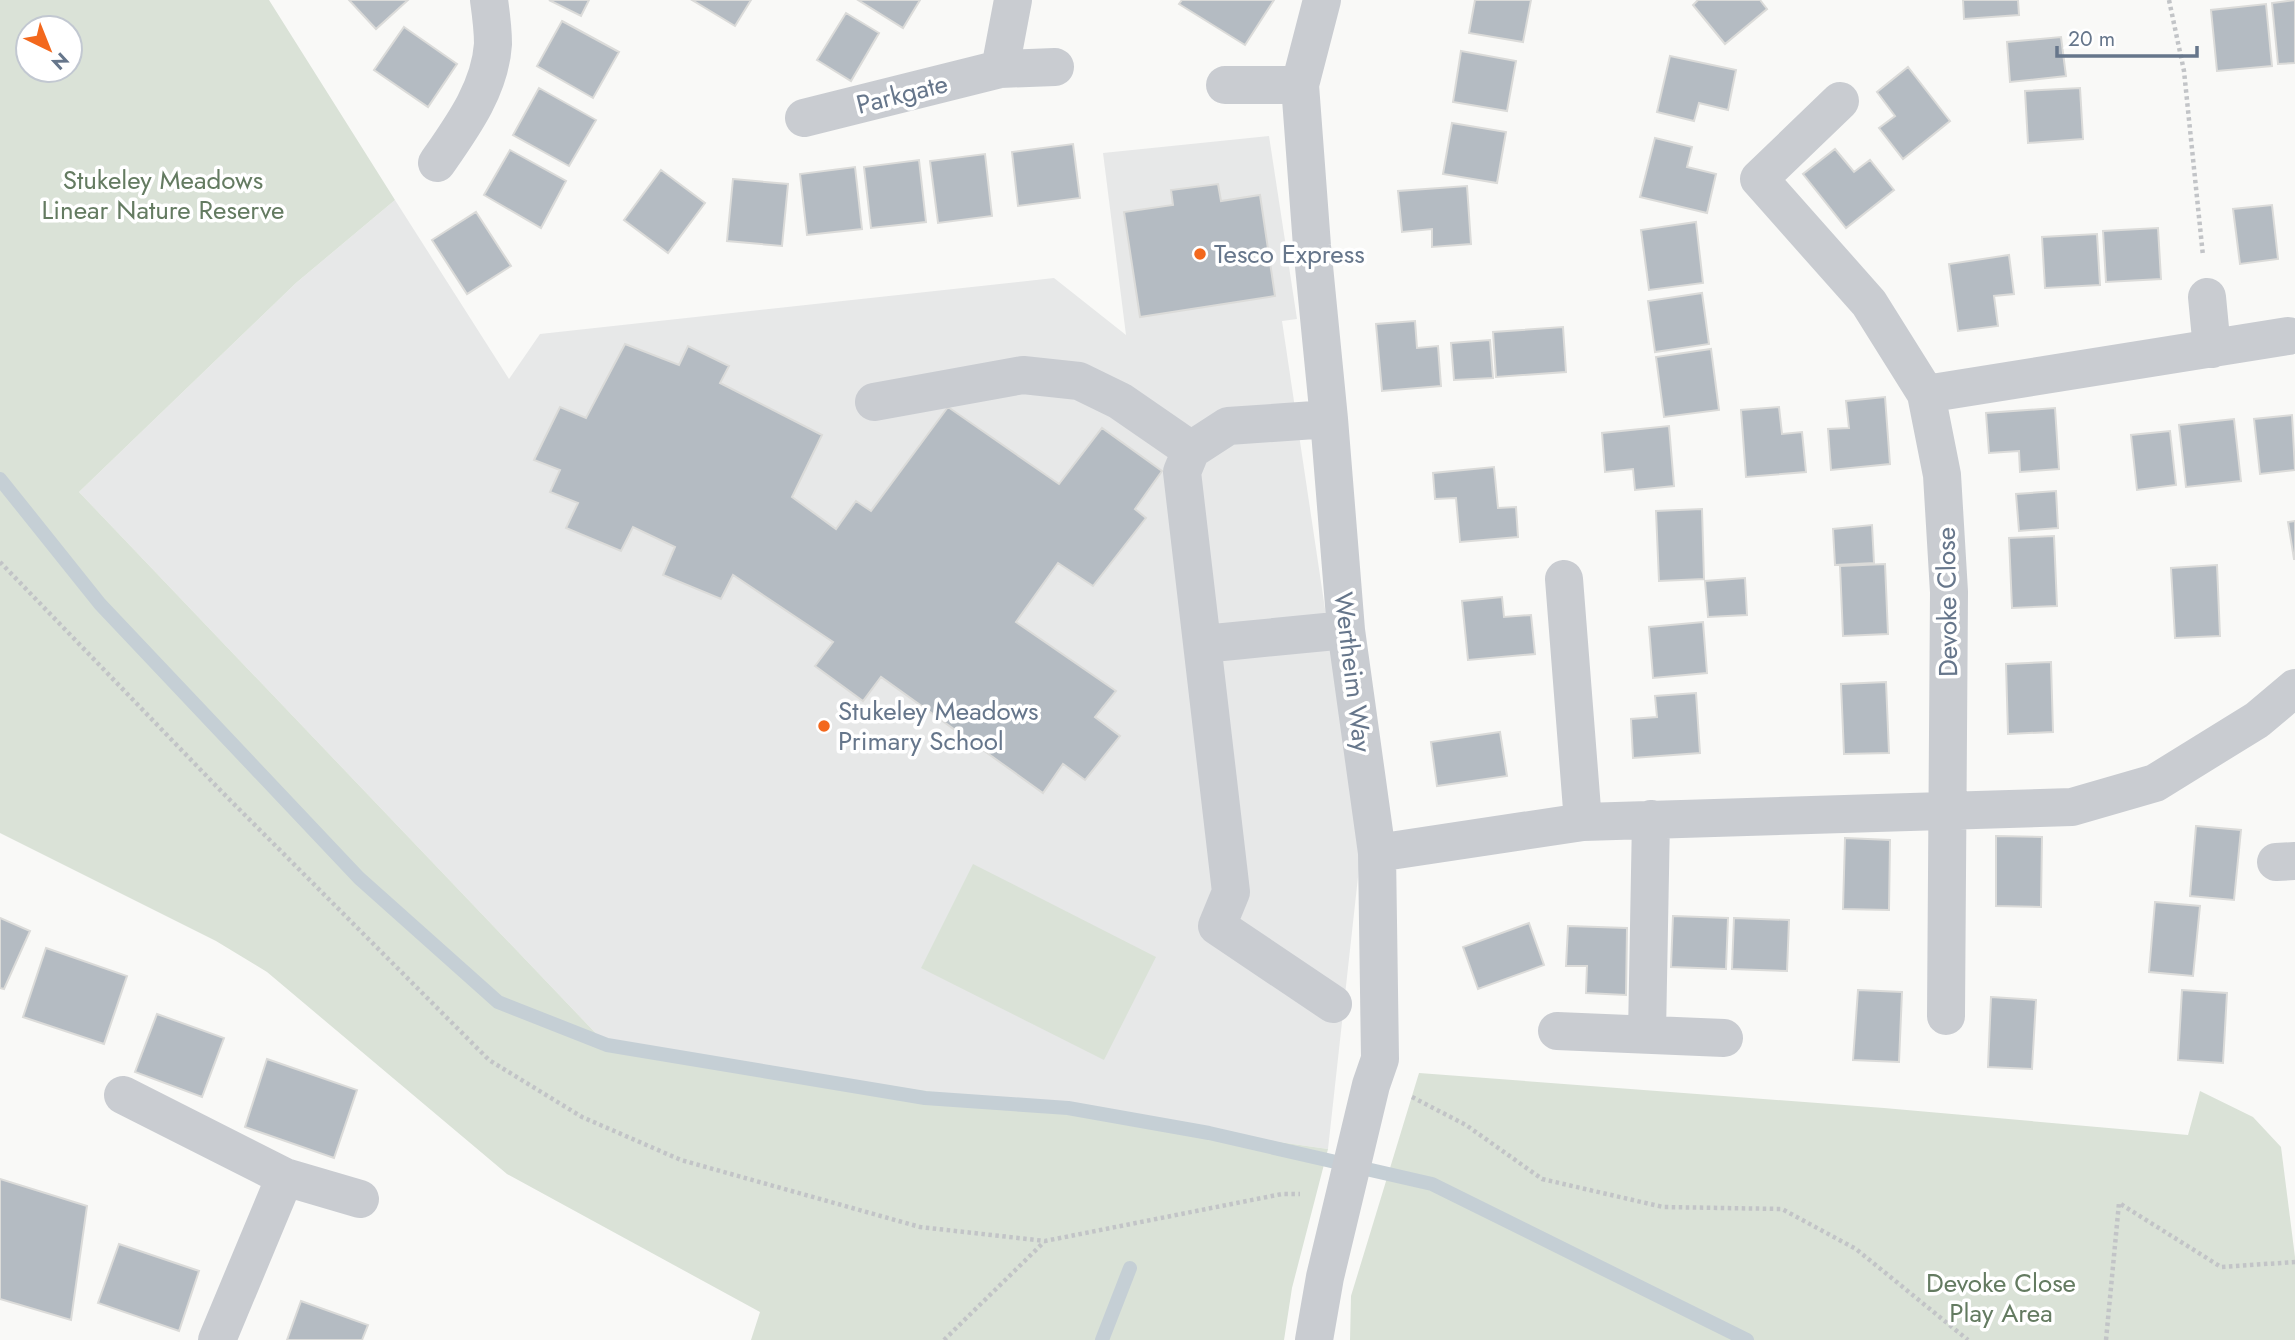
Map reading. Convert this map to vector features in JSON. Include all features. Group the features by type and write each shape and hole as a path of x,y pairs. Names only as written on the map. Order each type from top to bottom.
{"street":[{"path":"437,163 468,119 483,85 493,45 489,0"},
{"path":"1000,69 1013,0"},
{"name":"Wertheim Way","path":"1314,1340 1325,1278 1371,1085 1380,1059 1377,853 1346,630 1329,419 1311,246 1300,85 1322,0"},
{"name":"Parkgate","path":"804,118 1000,69 1055,67"},
{"path":"1225,85 1300,85"},
{"name":"Devoke Close","path":"1840,101 1759,179 1869,303 1926,394 1942,475 1950,593 1947,1016"},
{"path":"2207,297 2212,349"},
{"path":"1926,394 2288,336"},
{"path":"874,402 1023,375 1079,382 1121,401 1191,450"},
{"path":"1329,419 1228,426 1191,450 1182,472 1231,892 1217,926 1333,1004"},
{"path":"1564,579 1583,822"},
{"path":"1203,643 1346,630"},
{"path":"1377,853 1583,822 2071,807 2155,783 2257,720 2295,688"},
{"path":"1647,1034 1651,819"},
{"path":"1557,1031 1724,1038"},
{"path":"123,1096 285,1177 360,1199"},
{"path":"216,1340 285,1177"}],"path":[{"path":"2169,0 2184,71 2207,297"},
{"path":"0,562 223,793 489,1060 582,1117 681,1160 920,1227 1045,1241 1282,1194 1307,1194"},
{"path":"1371,1085 1410,1097 1466,1125 1542,1179 1662,1207 1782,1209 1856,1249 1968,1340"},
{"path":"2106,1340 2119,1203 2221,1267 2295,1262"},
{"path":"944,1340 1045,1241"}],"shaded area":[{"name":"Stukeley Meadows Primary School","path":"1269,136 1297,319 1282,321 1328,629 1364,823 1328,1149 607,1045 79,492 296,283 395,200 509,379 540,334 1054,278 1126,335 1103,153"}],"green space":[{"name":"Stukeley Meadows Linear Nature Reserve","path":"0,0 269,0 395,200 296,283 79,492 607,1045 1328,1149 1292,1288 1284,1340 751,1340 760,1312 507,1174 267,972 216,941 0,833"},
{"path":"973,864 1156,957 1104,1060 921,968"},
{"name":"Devoke Close Play Area","path":"1419,1073 1884,1108 2188,1135 2200,1091 2253,1117 2281,1147 2295,1257 2295,1340 1350,1340 1351,1296"}],"building":[{"path":"349,0 408,0 376,29"},
{"path":"549,0 589,0 581,16"},
{"path":"692,0 751,0 735,26"},
{"path":"858,0 920,0 903,28"},
{"path":"1182,0 1274,0 1245,45 1179,4"},
{"path":"1475,0 1531,0 1523,42 1469,33"},
{"path":"1698,0 1760,0 1767,9 1725,44 1693,5"},
{"path":"1963,0 2018,0 2019,15 1964,19"},
{"path":"2295,0 2295,63 2278,64 2272,3"},
{"path":"2266,4 2272,66 2217,71 2211,10"},
{"path":"846,13 879,33 851,81 817,60"},
{"path":"562,21 619,52 593,98 537,66"},
{"path":"404,27 457,64 428,107 374,70"},
{"path":"2061,37 2066,76 2010,82 2007,42"},
{"path":"1461,51 1516,61 1507,111 1453,102"},
{"path":"1670,56 1736,70 1728,110 1699,103 1694,121 1657,112"},
{"path":"1908,67 1950,121 1903,159 1879,128 1895,116 1877,92"},
{"path":"539,88 596,120 569,166 513,135"},
{"path":"2080,88 2083,139 2028,143 2025,91"},
{"path":"1452,123 1506,132 1497,183 1443,174"},
{"path":"1655,138 1692,147 1687,167 1716,174 1707,213 1640,197"},
{"path":"1073,144 1080,198 1018,206 1012,152"},
{"path":"1835,149 1854,172 1870,160 1894,190 1846,228 1803,174"},
{"path":"510,150 566,181 541,228 484,195"},
{"path":"985,154 992,216 938,223 930,161"},
{"path":"919,160 926,222 871,228 864,167"},
{"path":"855,167 862,229 807,235 800,174"},
{"path":"661,170 705,203 668,253 624,220"},
{"path":"733,179 788,184 782,246 727,241"},
{"name":"Tesco Express","path":"1218,184 1221,201 1260,195 1275,296 1140,317 1124,212 1173,205 1171,190"},
{"path":"1467,186 1471,244 1432,247 1432,229 1402,232 1398,191"},
{"path":"2272,205 2278,259 2240,264 2233,209"},
{"path":"476,212 511,266 467,294 432,240"},
{"path":"1696,222 1703,283 1649,290 1641,230"},
{"path":"2158,228 2161,279 2106,282 2103,231"},
{"path":"2097,234 2100,285 2045,288 2042,237"},
{"path":"2009,255 2014,294 1994,296 1998,326 1958,331 1949,264"},
{"path":"1702,293 1709,344 1655,352 1648,301"},
{"path":"1415,321 1417,348 1438,346 1441,386 1382,391 1376,324"},
{"path":"1563,327 1566,372 1496,377 1493,332"},
{"path":"1490,340 1493,378 1454,380 1451,343"},
{"path":"625,344 679,365 688,346 729,366 720,383 822,435 792,497 836,529 856,501 871,511 948,407 1059,484 1102,428 1162,471 1135,509 1146,518 1093,586 1058,563 1016,622 1116,691 1095,717 1120,736 1085,780 1063,764 1043,793 881,677 863,701 815,666 833,642 733,575 721,599 663,575 675,547 633,527 621,551 566,528 578,503 550,492 560,470 534,460 560,407 586,418"},
{"path":"1711,349 1719,410 1664,417 1656,357"},
{"path":"1885,397 1890,464 1831,470 1828,429 1849,428 1846,401"},
{"path":"1779,407 1782,434 1802,432 1806,472 1746,477 1741,410"},
{"path":"2055,408 2059,469 2020,472 2019,451 1989,453 1986,413"},
{"path":"2292,415 2295,470 2260,474 2254,419"},
{"path":"2234,419 2241,481 2186,487 2179,425"},
{"path":"1669,426 1674,486 1635,490 1633,469 1605,472 1602,433"},
{"path":"2170,431 2176,485 2137,490 2131,435"},
{"path":"1494,467 1498,508 1516,507 1518,537 1460,542 1456,498 1435,499 1433,473"},
{"path":"2056,491 2058,528 2019,531 2016,494"},
{"path":"1702,509 1704,579 1659,581 1656,511"},
{"path":"2295,521 2295,559 2294,559 2288,522"},
{"path":"1872,525 1874,563 1835,565 1833,529"},
{"path":"2054,536 2057,606 2012,608 2009,538"},
{"path":"1885,564 1888,634 1843,636 1840,566"},
{"path":"2217,565 2220,636 2175,638 2171,568"},
{"path":"1745,578 1747,615 1708,617 1705,581"},
{"path":"1502,597 1504,617 1531,615 1535,654 1468,660 1462,601"},
{"path":"1703,622 1707,673 1653,678 1649,627"},
{"path":"2051,662 2053,732 2008,734 2006,664"},
{"path":"1886,682 1889,753 1844,754 1841,684"},
{"path":"1696,693 1700,753 1633,758 1631,719 1657,717 1655,696"},
{"path":"1500,732 1507,776 1437,786 1431,742"},
{"path":"2196,826 2241,830 2234,900 2190,896"},
{"path":"1996,836 2042,837 2041,907 1996,906"},
{"path":"1845,838 1890,840 1889,910 1843,909"},
{"path":"2155,902 2200,906 2193,976 2149,972"},
{"path":"1673,916 1728,918 1726,969 1671,967"},
{"path":"0,918 30,931 4,989 0,988"},
{"path":"1734,918 1789,920 1787,971 1732,969"},
{"path":"1529,923 1544,965 1478,989 1463,947"},
{"path":"1568,926 1627,928 1626,995 1586,993 1587,966 1566,966"},
{"path":"46,948 127,976 104,1044 23,1017"},
{"path":"1858,990 1902,992 1899,1062 1853,1060"},
{"path":"2182,990 2227,993 2223,1063 2178,1060"},
{"path":"1991,997 2036,1000 2032,1069 1988,1067"},
{"path":"157,1014 224,1038 202,1097 135,1072"},
{"path":"267,1059 357,1090 334,1158 245,1127"},
{"path":"0,1179 87,1206 71,1320 0,1299"},
{"path":"119,1244 199,1271 179,1331 98,1303"},
{"path":"301,1301 368,1325 362,1340 287,1340"}],"waterway":[{"path":"0,479 100,604 359,878 498,1002 607,1045 925,1098 1068,1108 1209,1133 1432,1184 1747,1340"},
{"path":"1102,1340 1130,1268"}],"place":[{"name":"Tesco Express","path":"1200,254"},
{"name":"Stukeley Meadows Primary School","path":"824,726"}]}
